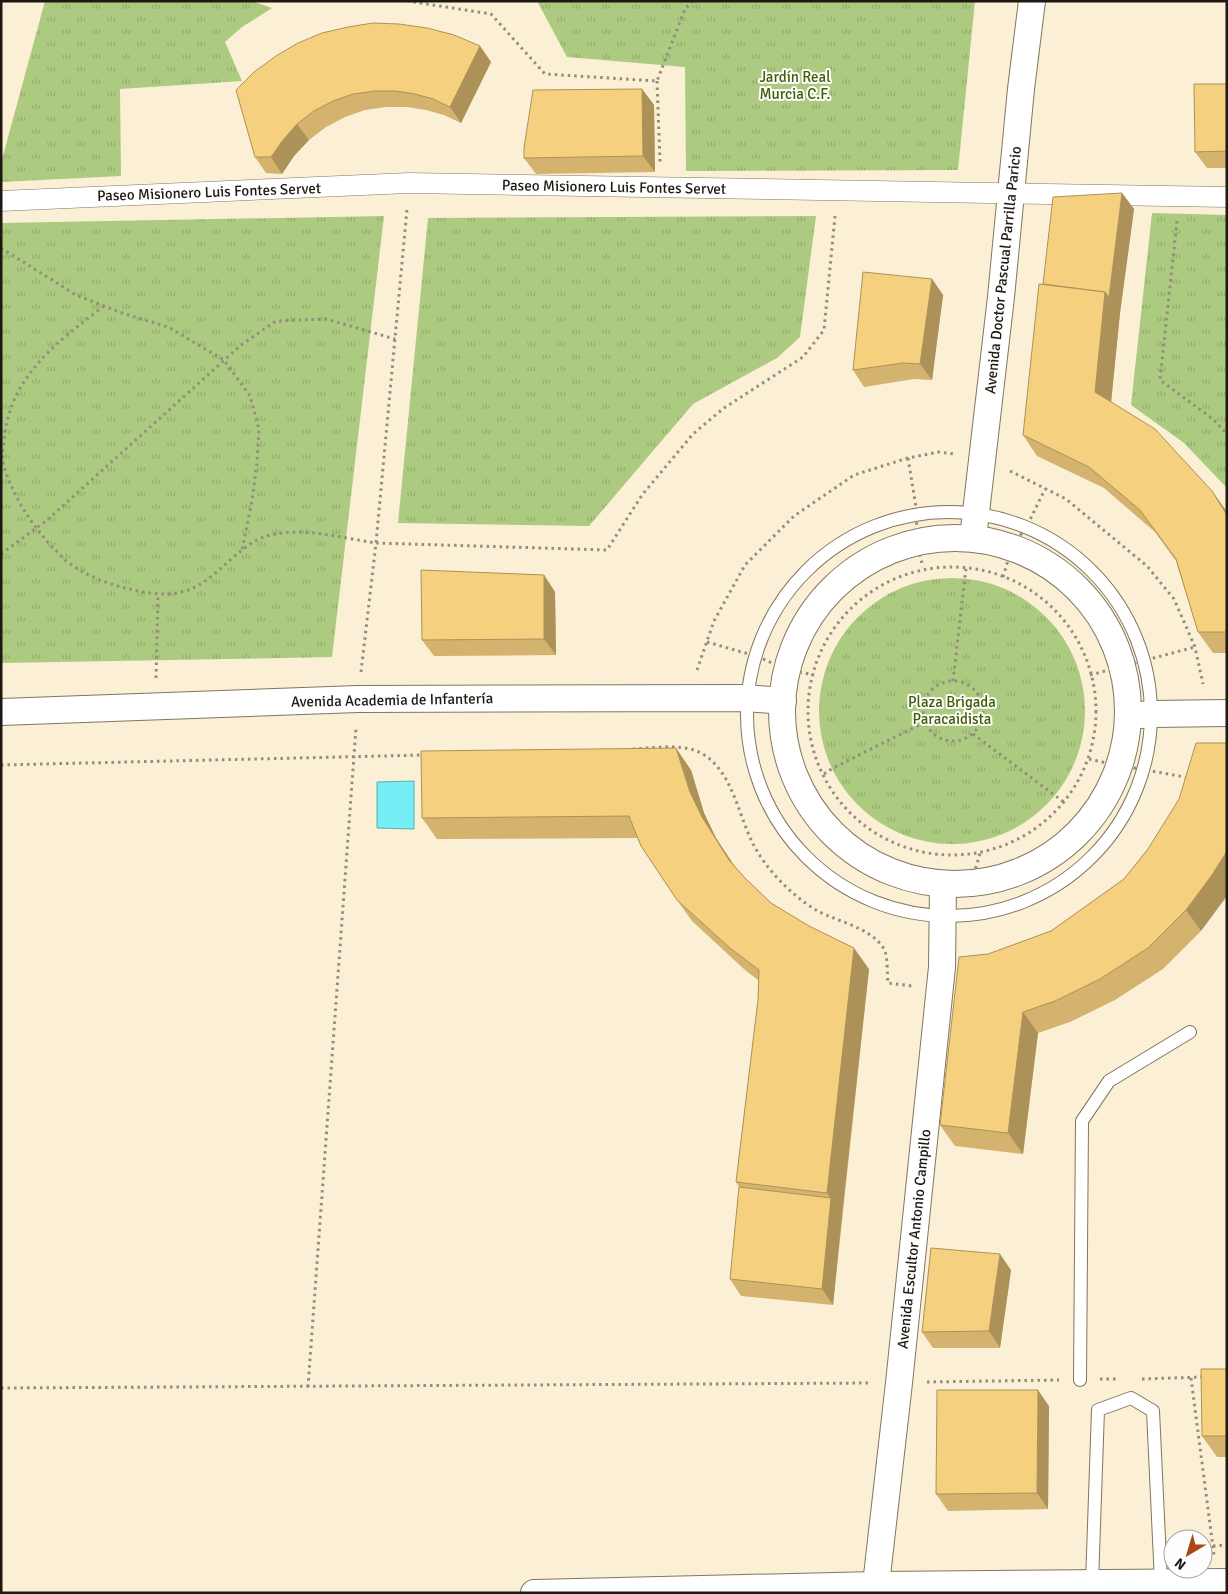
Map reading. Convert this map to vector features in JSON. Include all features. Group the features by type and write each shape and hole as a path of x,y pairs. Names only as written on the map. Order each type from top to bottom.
{"street":[{"name":"Avenida Doctor Pascual Parrilla Paricio","path":"973,538 1001,297 1021,89 1032,1"},
{"name":"Paseo Misionero Luis Fontes Servet","path":"1,201 409,183 1227,197"},
{"path":"945,537 973,538 1012,547 1050,566 1082,593 1134,663 1127,691 1140,715 1126,742 1131,768 1097,812 1063,848 1020,873 971,884 943,885 889,872 850,849 842,844 806,803 785,752 783,701 785,668 803,624 832,586 871,557 916,541 945,537"},
{"name":"Avenida Academia de Infantería","path":"1,712 358,699 746,698 783,701"},
{"path":"1140,715 1218,713"},
{"name":"Avenida Escultor Antonio Campillo","path":"876,1589 940,989 943,885"},
{"path":"534,1593 1222,1582"}],"lane":[{"path":"1131,768 1128,806 1103,846 1074,873 1026,901 987,912 942,915 884,906 832,883 796,849 771,808 749,754 746,698 767,633 778,612 805,573 833,548 878,524 917,513 939,510 977,511 1003,515 1046,537 1101,579 1127,615 1134,663"},
{"path":"1080,1380 1082,1121 1109,1081 1190,1032"},
{"path":"1092,1583 1098,1410 1131,1398 1153,1411 1161,1582"}],"path":[{"path":"408,1 491,14 546,74 657,81"},
{"path":"660,188 657,81 684,9 693,1"},
{"path":"308,1387 358,699 376,543 409,183"},
{"path":"104,306 61,339 32,370 17,394 5,428 2,462 12,491 36,528 65,560 94,578 115,586 148,594 176,594 196,586 242,551 265,537 295,532 376,543 607,550 642,496 693,434 724,408 803,358 824,330 838,191"},
{"path":"1180,196 1160,380 1213,419 1227,434"},
{"path":"1,248 76,295 168,327 224,360 250,396 259,429 258,462 242,551"},
{"path":"1,554 46,521 241,345 276,322 326,319 395,339"},
{"path":"687,698 714,621 745,565 794,516 854,475 908,458 939,452 982,459 1066,499 1146,566 1174,599 1195,647 1218,713"},
{"path":"908,458 917,513 916,541 923,567"},
{"path":"1003,577 1012,547 1027,526 1045,489"},
{"path":"923,567 966,568 987,568 1044,597 1084,647 1098,710 1090,759 1065,803 1027,835 990,850 980,853 930,854 880,836 839,802 813,756 806,702 823,641 865,593 923,567"},
{"path":"953,681 966,568"},
{"path":"155,706 158,594"},
{"path":"707,642 759,657 785,668 814,675"},
{"path":"1090,675 1195,647"},
{"path":"953,681 965,683 975,690 981,700 984,712 980,724 973,734 962,740 949,740 939,737 926,722 923,711 925,700 931,690 941,683 953,681"},
{"path":"824,774 926,722"},
{"path":"973,734 1065,803"},
{"path":"631,749 681,748 700,753 715,764 726,778 754,845 780,882 815,909 873,936 885,951 888,983 940,989"},
{"path":"1,765 434,754"},
{"path":"1090,759 1194,779"},
{"path":"1191,1378 1211,1529"},
{"path":"1,1388 899,1383"},
{"path":"1222,1582 1213,1546 1227,1545"}],"green space":[{"path":"45,1 252,1 272,8 242,27 225,42 242,81 120,89 121,176 1,182 1,163"},
{"name":"Jardín Real Murcia C.F.","path":"537,1 975,1 958,170 686,171 685,67 567,57"},
{"path":"1152,213 1227,215 1227,488 1184,443 1131,405"},
{"path":"384,216 332,657 1,663 1,223"},
{"path":"816,216 800,337 777,358 693,404 589,526 398,523 428,218"},
{"name":"Plaza Brigada Paracaidista","path":"952,578 978,581 1003,588 1026,601 1046,617 1062,637 1075,660 1082,685 1085,711 1082,737 1075,762 1062,785 1046,805 1026,821 1003,834 978,841 952,844 926,841 901,834 878,821 858,805 842,785 829,762 822,737 819,711 822,685 829,660 842,637 858,617 878,601 901,588 926,581"}],"water":[{"path":"414,781 414,829 377,828 377,782"}],"building":[{"path":"373,23 427,28 454,35 480,46 450,107 433,99 396,91 353,94 333,101 314,111 297,124 271,157 255,157 236,90 254,72 298,43 322,33"},
{"path":"1194,84 1227,84 1227,151 1195,152"},
{"path":"642,89 643,156 524,158 533,90"},
{"path":"1122,193 1109,297 1105,292 1043,284 1053,197"},
{"path":"863,272 932,279 920,364 903,363 853,370"},
{"path":"1039,284 1105,292 1095,392 1155,429 1212,491 1227,515 1227,632 1198,632 1176,559 1140,510 1089,467 1023,435"},
{"path":"421,570 544,575 544,639 422,640"},
{"path":"1196,743 1227,743 1227,851 1212,875 1186,910 1148,948 1100,979 1055,1001 1023,1012 1008,1133 940,1125 959,957 988,954 1051,931 1124,879 1148,849 1179,799"},
{"path":"676,748 690,792 702,817 729,860 745,878 771,903 809,926 854,948 827,1193 736,1182 758,1000 759,970 730,948 677,900 641,846 629,816 422,818 421,751"},
{"path":"739,1187 831,1198 822,1289 730,1279"},
{"path":"931,1248 1000,1254 989,1331 922,1332"},
{"path":"1201,1369 1227,1369 1227,1436 1202,1436"},
{"path":"937,1390 1038,1390 1037,1493 936,1494"}]}
